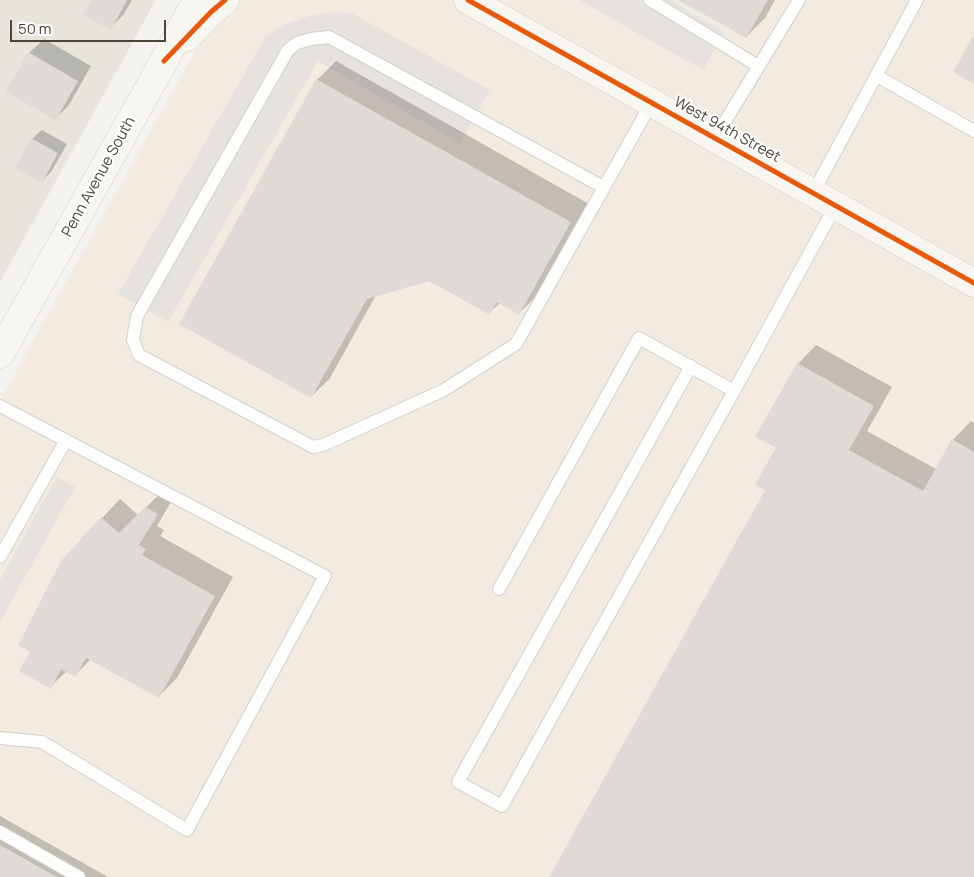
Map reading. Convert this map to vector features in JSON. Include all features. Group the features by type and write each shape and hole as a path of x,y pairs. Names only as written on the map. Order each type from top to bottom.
{"street":[{"name":"Penn Avenue South","path":"0,354 164,61 196,0"},
{"path":"164,61 225,0"},
{"name":"West 94th Street","path":"468,0 974,282"}],"lane":[{"path":"650,0 758,66"},
{"path":"715,138 799,0"},
{"path":"691,366 458,782 502,806 734,391 825,199 877,76 917,0"},
{"path":"604,188 329,37 297,43 288,50 136,316 133,340 139,355 313,448 444,390 516,344 604,188 652,102"},
{"path":"877,76 974,130"},
{"path":"499,589 640,338 734,391"},
{"path":"0,406 325,576 187,830 42,742 0,738"},
{"path":"0,557 66,440"},
{"path":"0,832 79,877"}],"shaded area":[{"path":"0,0 156,0 0,282"},
{"path":"224,0 974,0 974,877 0,877 0,400"},
{"path":"579,0 669,0 725,32 703,70"},
{"path":"334,12 353,14 490,90 460,143 318,61 168,322 118,294 266,36 283,25 310,16"},
{"path":"57,477 75,487 0,622 0,580"}],"building":[{"path":"91,0 127,0 111,30 83,15"},
{"path":"678,0 768,0 746,38"},
{"path":"974,34 974,84 953,72"},
{"path":"28,52 78,81 56,120 6,92"},
{"path":"316,79 571,222 519,315 497,302 490,315 429,281 367,299 311,398 179,324"},
{"path":"31,138 58,153 42,183 15,168"},
{"path":"797,363 874,406 849,450 923,491 952,439 974,452 974,877 549,877 765,490 755,484 776,448 755,437"},
{"path":"145,507 158,514 139,545 146,549 142,555 215,596 159,698 86,658 75,677 61,669 51,689 19,671 30,652 18,645 61,561 101,517 119,533"},
{"path":"0,845 57,877 0,877"}],"cycle path":[{"path":"164,61 225,0"},
{"path":"468,0 974,283"}]}
